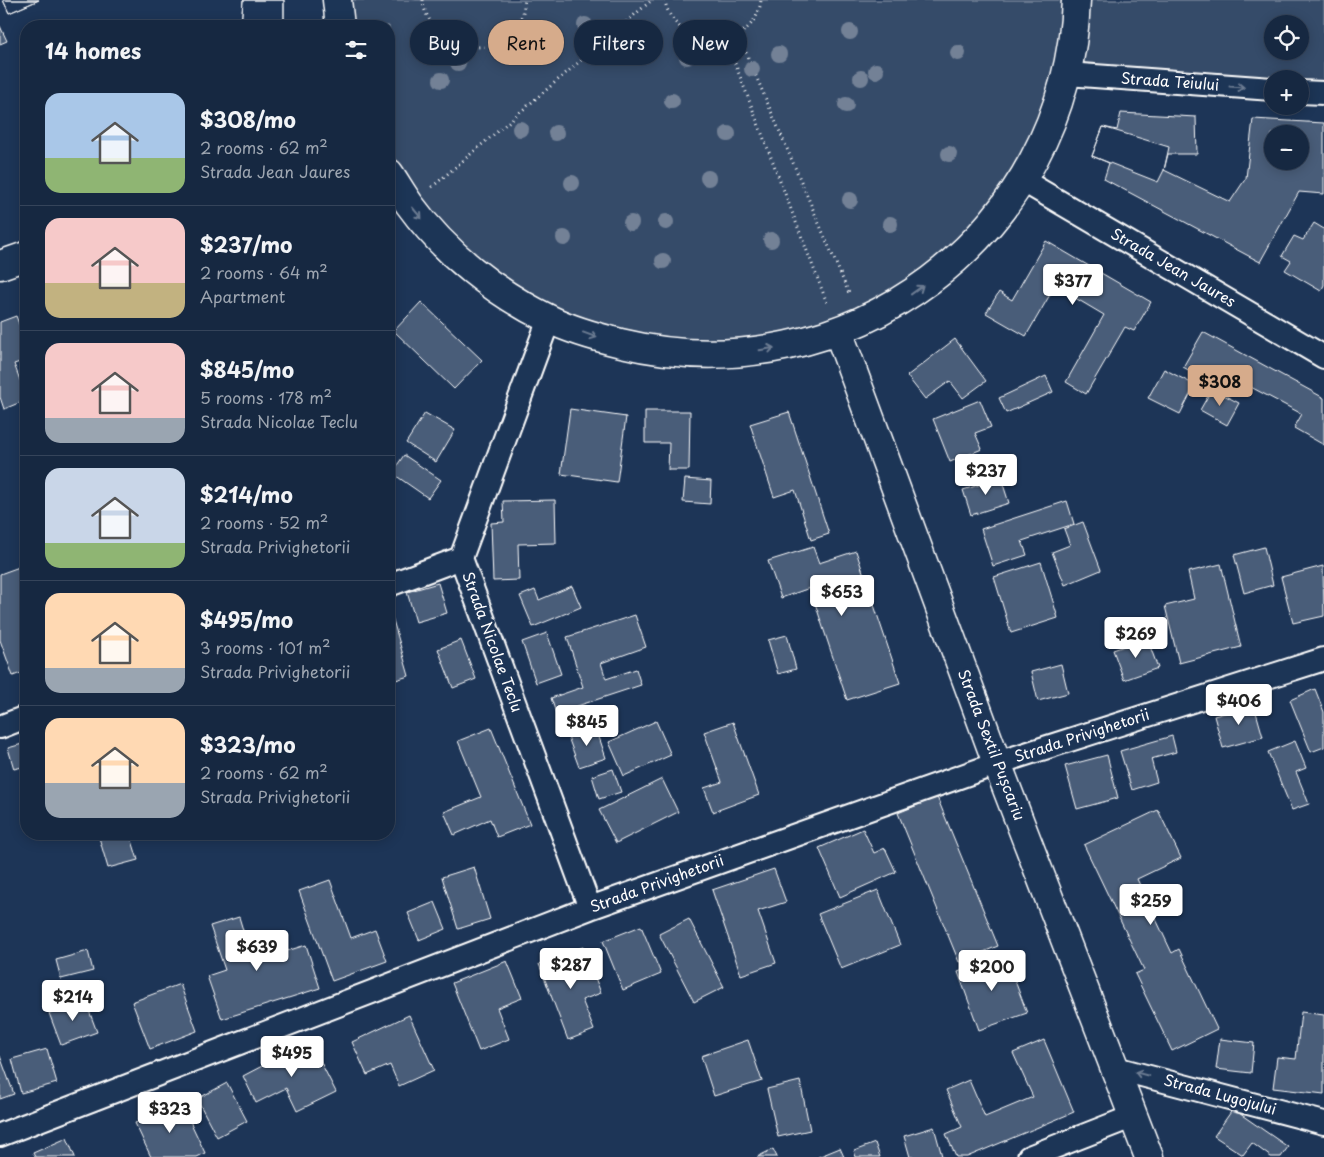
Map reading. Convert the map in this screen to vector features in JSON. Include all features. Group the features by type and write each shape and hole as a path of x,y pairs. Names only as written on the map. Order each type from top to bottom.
{"street":[{"path":"338,0 340,20"},
{"path":"395,182 410,205 440,241 473,271 510,297 549,319 596,337 644,349 690,354 742,353 789,346 838,331 882,311 914,292 946,268 978,238 1001,211 1022,180 1039,149 1054,114 1067,74 1075,25 1076,0"},
{"name":"Strada Teiului","path":"1067,74 1264,89"},
{"path":"1309,92 1324,93"},
{"name":"Strada Jean Jaures","path":"1022,180 1324,356"},
{"path":"0,265 20,258"},
{"name":"Strada Nicolae Teclu","path":"549,319 461,558 590,908"},
{"name":"Strada Sextil Pușcariu","path":"838,331 997,763 1149,1157"},
{"path":"395,583 461,558"},
{"name":"Strada Privighetorii","path":"0,1135 590,908 997,763 1324,659"},
{"path":"0,727 20,719"},
{"name":"Strada Lugojului","path":"1115,1068 1324,1123"},
{"path":"1029,1157 1134,1116"}],"path":[{"path":"423,0 423,6 430,22 441,35 455,44 471,48 488,46 503,39 515,27 523,12 525,0"},
{"path":"410,205 652,0"},
{"path":"665,0 673,20"},
{"path":"747,27 756,16 761,0"},
{"path":"736,65 838,331"}],"shaded area":[{"path":"337,0 1324,0 1324,93 1309,92 1309,70 1264,70 1264,78 1067,74 1022,180 882,311 690,354 510,297 395,179 395,20 339,20"}],"building":[{"path":"3,0 39,0 9,13"},
{"path":"3,0 39,0 9,13"},
{"path":"243,0 284,0 284,20 241,20"},
{"path":"243,0 284,0 284,20 241,20"},
{"path":"0,26 7,41 0,44"},
{"path":"1121,113 1196,117 1197,154 1168,154 1164,170 1230,202 1246,178 1253,119 1324,123 1324,194 1299,192 1260,262 1104,179 1109,163 1092,156 1103,127 1117,130"},
{"path":"1103,127 1169,147 1164,170 1158,182 1092,156"},
{"path":"1314,223 1324,229 1324,285 1321,291 1285,270 1291,261 1282,256 1294,236 1303,240"},
{"path":"1046,241 1151,302 1134,331 1125,327 1086,394 1066,382 1104,315 1055,286 1026,336 986,313 999,292 1012,300"},
{"path":"421,302 482,360 454,389 395,330"},
{"path":"16,316 20,326 20,362 14,364 20,380 20,402 4,409 0,397 0,322"},
{"path":"1203,332 1324,398 1324,445 1294,428 1302,414 1226,374 1219,387 1183,367"},
{"path":"955,339 986,381 963,398 950,381 925,399 907,376"},
{"path":"1164,369 1195,385 1180,414 1148,398"},
{"path":"1046,376 1053,392 1006,413 999,398"},
{"path":"1212,389 1239,403 1227,425 1200,410"},
{"path":"980,400 991,427 975,433 982,449 950,462 933,419"},
{"path":"570,409 626,417 617,482 561,474"},
{"path":"645,411 690,411 689,470 668,470 669,443 645,443"},
{"path":"789,412 829,534 811,540 795,490 774,497 750,424"},
{"path":"425,413 455,430 436,462 406,443"},
{"path":"404,455 441,480 428,498 395,475 395,468"},
{"path":"1001,478 1009,503 971,515 963,490"},
{"path":"685,479 711,481 710,504 683,502"},
{"path":"555,500 556,543 518,544 519,580 493,581 491,523 504,522 503,501"},
{"path":"1067,501 1074,524 1022,541 1027,555 993,566 981,529"},
{"path":"1083,522 1101,570 1065,585 1052,552 1070,545 1064,529"},
{"path":"813,547 819,563 856,551 900,683 847,700 810,588 781,598 768,561"},
{"path":"1264,547 1273,585 1244,593 1234,555"},
{"path":"1041,562 1058,618 1011,633 994,577"},
{"path":"1221,564 1241,647 1179,663 1165,606 1194,599 1188,572"},
{"path":"1323,566 1324,616 1293,623 1281,577"},
{"path":"20,567 20,673 13,676 0,640 0,574"},
{"path":"438,583 447,613 416,622 407,592"},
{"path":"572,586 581,607 533,627 520,596 535,590 539,600"},
{"path":"635,615 646,647 601,663 606,679 636,669 641,685 556,713 551,698 583,687 567,637"},
{"path":"395,627 409,676 395,680"},
{"path":"547,633 561,674 536,683 522,642"},
{"path":"787,635 796,669 778,674 768,640"},
{"path":"1147,638 1158,668 1124,680 1113,650"},
{"path":"461,640 476,679 453,688 438,649"},
{"path":"1061,664 1068,693 1038,701 1031,672"},
{"path":"1315,689 1324,712 1324,747 1311,752 1290,700"},
{"path":"1254,705 1263,737 1223,748 1214,716"},
{"path":"656,721 671,755 624,776 609,742"},
{"path":"733,722 759,795 713,812 704,788 722,782 704,732"},
{"path":"491,728 530,824 497,837 490,819 454,835 444,812 481,797 458,741"},
{"path":"596,728 606,758 579,767 568,737"},
{"path":"1172,736 1176,752 1151,759 1157,782 1132,790 1120,751"},
{"path":"1295,741 1306,768 1296,772 1309,804 1292,810 1268,752"},
{"path":"20,745 20,768 14,769 8,748"},
{"path":"1107,755 1118,798 1077,809 1065,766"},
{"path":"613,769 621,792 599,799 592,776"},
{"path":"662,779 678,812 616,843 599,810"},
{"path":"937,797 998,946 959,962 898,813"},
{"path":"1158,810 1181,858 1137,879 1172,953 1179,949 1217,1029 1172,1051 1135,974 1144,970 1084,845"},
{"path":"863,829 874,853 885,848 896,872 840,897 819,848"},
{"path":"100,840 132,840 138,860 108,868"},
{"path":"474,867 490,919 458,929 442,877"},
{"path":"774,869 786,902 758,911 776,963 741,975 712,890"},
{"path":"330,880 351,938 375,929 387,961 332,981 299,891"},
{"path":"878,890 900,945 841,969 818,914"},
{"path":"435,902 446,929 419,940 408,913"},
{"path":"239,917 249,950 273,942 277,954 306,945 320,988 222,1019 207,976 225,970 210,926"},
{"path":"689,919 724,987 694,1002 659,934"},
{"path":"641,926 661,974 623,990 603,941"},
{"path":"583,947 601,993 582,1000 594,1030 568,1040 539,964"},
{"path":"88,951 93,971 61,979 56,960"},
{"path":"1005,954 1027,1013 979,1030 958,972"},
{"path":"507,961 522,998 497,1008 509,1039 479,1051 452,983"},
{"path":"180,984 197,1031 150,1049 132,1002"},
{"path":"85,1000 97,1032 61,1045 49,1013"},
{"path":"1301,1012 1324,1015 1324,1094 1273,1088 1277,1057 1296,1059"},
{"path":"409,1015 434,1070 399,1086 390,1065 367,1075 352,1042"},
{"path":"1220,1039 1254,1043 1251,1073 1216,1069"},
{"path":"748,1040 762,1081 714,1096 701,1056"},
{"path":"1044,1040 1074,1112 967,1157 956,1157 946,1134 962,1127 946,1090 969,1080 985,1117 1033,1097 1013,1053"},
{"path":"310,1041 336,1092 297,1111 286,1088 256,1103 243,1076"},
{"path":"47,1049 57,1083 21,1093 12,1059"},
{"path":"0,1056 14,1094 0,1099"},
{"path":"800,1081 810,1130 778,1137 767,1089"},
{"path":"227,1083 247,1121 217,1137 197,1099"},
{"path":"181,1102 205,1153 197,1157 151,1157 135,1123"},
{"path":"1233,1109 1288,1147 1281,1157 1271,1157 1252,1143 1243,1155 1214,1136"},
{"path":"934,1127 942,1156 910,1157 904,1136"},
{"path":"67,1138 75,1157 35,1157 33,1153"},
{"path":"875,1143 880,1157 856,1157 854,1151"},
{"path":"840,1148 844,1157 818,1157"},
{"path":"773,1149 777,1157 757,1157"}]}
